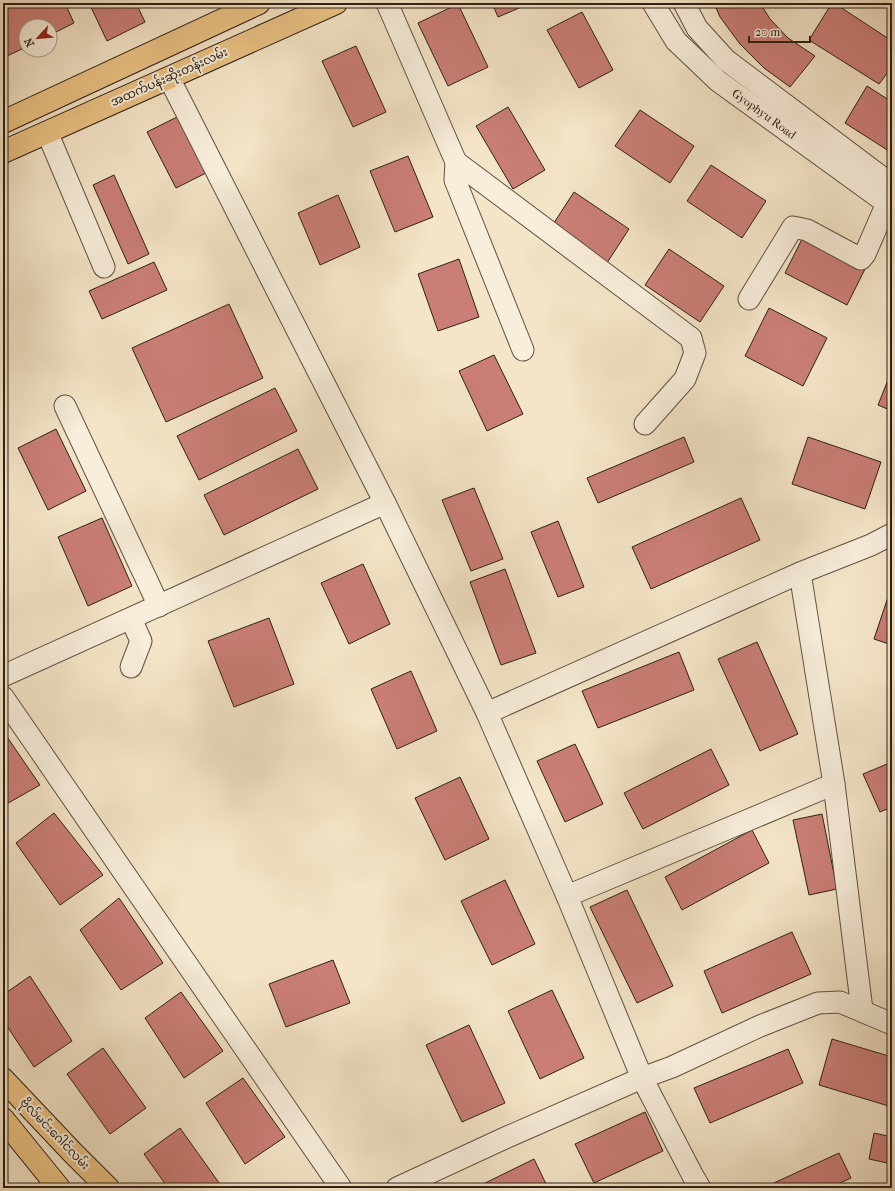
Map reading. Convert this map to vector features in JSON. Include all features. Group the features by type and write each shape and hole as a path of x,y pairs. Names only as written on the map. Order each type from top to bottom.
{"main road":[{"path":"27,141 9,119 259,3"},
{"name":"အထက်ပန်းဆိုးတန်းလမ်း","path":"3,152 336,3"},
{"name":"ဗိုလ်မင်းဂေါင်လမ်း","path":"3,1079 108,1188"},
{"path":"3,1120 59,1188"}],"street":[{"path":"387,3 456,162 455,180 523,350"},
{"name":"Gyophyu Road","path":"653,3 676,41 718,81 890,198"},
{"name":"Gyophyu Road","path":"684,3 697,28 726,60 890,198"},
{"path":"169,78 385,503 487,713 567,896 642,1078 700,1188"},
{"path":"47,132 104,267"},
{"path":"456,162 691,338 695,353 685,379 645,424"},
{"path":"749,299 793,227 807,230 861,259 865,254 890,198"},
{"path":"65,406 159,606"},
{"path":"4,674 131,619 385,503"},
{"path":"487,713 800,573 892,534"},
{"path":"800,573 834,784 862,1010"},
{"path":"131,619 141,641 131,667"},
{"path":"3,697 341,1188"},
{"path":"567,896 834,784"},
{"path":"397,1188 505,1138 642,1078 672,1067 760,1026 818,1003 840,1002 862,1010 892,1024"}],"building":[{"path":"3,3 65,3 74,23 58,31 58,18 18,18 18,51 3,58"},
{"path":"89,3 136,3 145,22 107,41"},
{"path":"492,3 531,3 498,17"},
{"path":"714,3 760,3 770,19 788,38 815,56 790,87 764,68 740,44 720,17"},
{"path":"832,3 892,41 892,67 879,84 809,40"},
{"path":"458,4 488,67 448,86 418,23"},
{"path":"582,12 613,70 579,88 547,30"},
{"path":"356,46 386,112 353,127 322,61"},
{"path":"867,86 892,102 892,153 845,123"},
{"path":"508,107 545,170 513,189 476,126"},
{"path":"640,110 694,146 670,183 615,146"},
{"path":"181,115 210,171 176,188 147,132"},
{"path":"408,156 433,217 395,232 370,171"},
{"path":"711,165 766,201 742,238 687,201"},
{"path":"114,175 149,254 128,264 93,185"},
{"path":"574,192 629,229 605,266 550,229"},
{"path":"338,195 360,247 320,265 298,213"},
{"path":"804,235 866,267 847,305 785,273"},
{"path":"669,249 724,286 700,322 645,285"},
{"path":"459,259 479,317 438,331 418,274"},
{"path":"154,262 167,290 102,319 89,291"},
{"path":"229,304 263,378 166,422 132,348"},
{"path":"769,308 827,338 803,386 745,356"},
{"path":"494,355 523,414 487,431 459,371"},
{"path":"892,370 892,411 878,405"},
{"path":"275,388 297,431 199,480 177,436"},
{"path":"56,429 86,491 48,510 18,448"},
{"path":"684,437 694,462 598,503 587,478"},
{"path":"808,437 881,462 865,509 792,484"},
{"path":"298,449 318,489 224,535 204,495"},
{"path":"474,488 503,559 471,571 442,500"},
{"path":"741,498 760,540 651,589 632,547"},
{"path":"102,518 132,586 88,606 58,537"},
{"path":"558,521 584,587 558,597 531,532"},
{"path":"363,564 390,624 349,644 321,583"},
{"path":"505,569 536,653 501,665 470,582"},
{"path":"892,585 892,645 874,639"},
{"path":"269,618 294,684 234,707 208,641"},
{"path":"757,642 798,734 760,751 718,659"},
{"path":"679,652 694,690 598,728 582,691"},
{"path":"411,671 437,731 397,749 371,689"},
{"path":"3,731 40,785 3,806"},
{"path":"575,744 603,804 565,822 537,761"},
{"path":"711,749 729,785 643,829 624,793"},
{"path":"892,762 892,807 880,812 863,774"},
{"path":"460,777 489,839 445,860 415,798"},
{"path":"54,813 103,875 60,905 16,843"},
{"path":"822,814 837,889 809,895 793,820"},
{"path":"752,830 769,863 682,910 665,877"},
{"path":"505,880 535,944 492,965 461,901"},
{"path":"627,890 673,986 637,1003 590,907"},
{"path":"119,898 163,963 121,990 80,930"},
{"path":"792,932 811,974 722,1013 704,971"},
{"path":"333,960 350,1003 286,1027 269,984"},
{"path":"30,976 72,1041 34,1067 3,1020 3,995"},
{"path":"552,990 584,1058 540,1079 508,1011"},
{"path":"181,992 223,1051 184,1078 145,1018"},
{"path":"469,1025 505,1103 462,1122 426,1045"},
{"path":"832,1039 892,1057 892,1107 819,1085"},
{"path":"103,1048 146,1108 110,1134 67,1074"},
{"path":"788,1049 803,1083 710,1123 694,1088"},
{"path":"243,1078 285,1137 245,1164 206,1103"},
{"path":"645,1112 663,1151 594,1183 575,1144"},
{"path":"180,1128 222,1187 168,1188 144,1154"},
{"path":"874,1133 892,1137 892,1164 869,1159"},
{"path":"839,1153 851,1178 829,1188 763,1188"},
{"path":"534,1159 548,1188 475,1188"}]}
